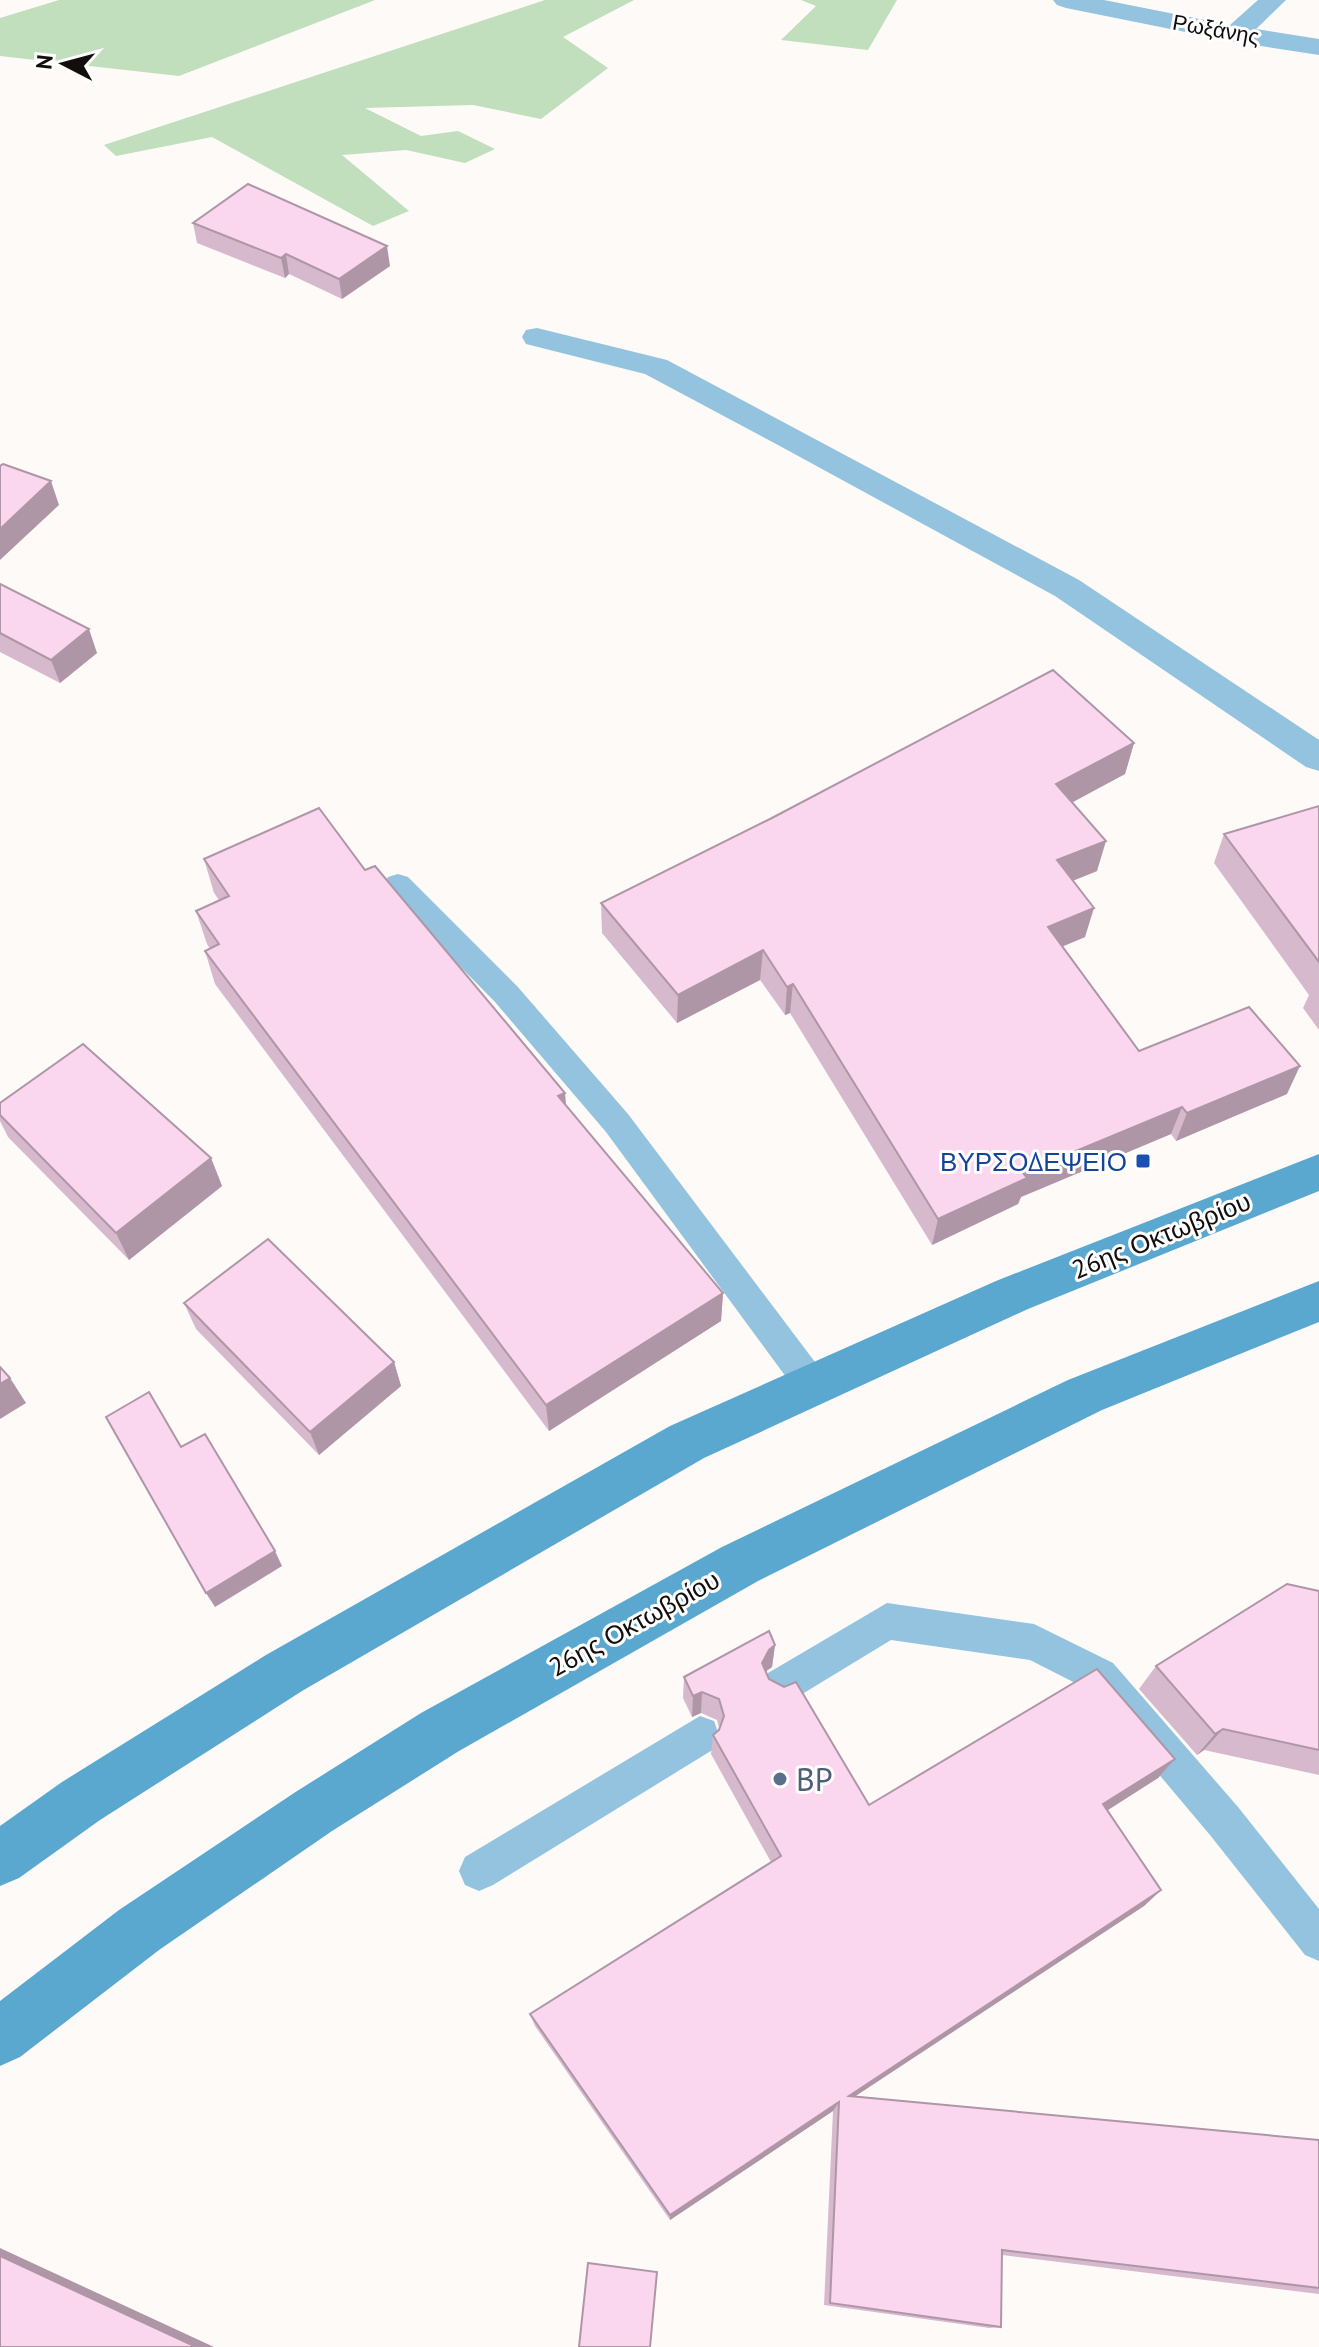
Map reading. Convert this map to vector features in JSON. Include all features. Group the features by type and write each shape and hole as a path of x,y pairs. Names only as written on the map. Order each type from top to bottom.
{"main road":[{"name":"26ης Οκτωβρίου","path":"0,1859 81,1801 284,1673 687,1442 1012,1295 1319,1172"},
{"name":"26ης Οκτωβρίου","path":"0,2037 139,1930 313,1812 440,1732 713,1579 1085,1395 1319,1301"}],"street":[{"name":"Ρωξάνης","path":"1066,0 1235,34 1319,47"},
{"path":"1235,34 1273,0"},
{"path":"537,337 656,367 1067,588 1319,758"}],"lane":[{"path":"398,885 506,994 617,1123 812,1385"},
{"path":"781,1686 887,1621 1034,1642 1100,1676 1224,1821 1319,1941"},
{"path":"479,1871 700,1735"}],"green space":[{"path":"59,0 375,0 179,76 0,56 0,18"},
{"path":"545,0 634,0 563,37 608,68 541,119 473,105 365,108 421,136 458,131 495,149 465,163 406,150 342,155 409,211 373,226 212,137 116,156 104,145"},
{"path":"801,0 897,0 868,50 781,40 816,6"}],"building":[{"path":"248,184 387,246 339,279 286,254 281,258 193,223"},
{"path":"3,464 51,481 0,529 0,466"},
{"path":"0,584 89,629 51,660 0,633"},
{"path":"1053,670 1134,743 1056,784 1106,841 1057,860 1094,908 1048,927 1139,1051 1249,1007 1300,1066 1187,1113 1182,1107 1023,1173 1027,1178 938,1219 793,984 787,987 763,950 678,995 601,903 770,819"},
{"path":"1319,806 1319,962 1224,834"},
{"path":"319,808 365,870 375,866 565,1093 558,1096 723,1293 546,1405 205,951 219,944 196,911 229,896 204,859"},
{"path":"83,1044 211,1158 116,1233 0,1115 0,1103"},
{"path":"268,1239 394,1362 310,1432 184,1303"},
{"path":"0,1367 10,1378 0,1384"},
{"path":"149,1392 181,1447 205,1434 275,1551 206,1593 106,1417"},
{"path":"1287,1584 1319,1591 1319,1750 1223,1729 1215,1734 1156,1666"},
{"path":"769,1631 775,1645 762,1663 769,1679 784,1687 796,1682 869,1805 1097,1669 1175,1759 1103,1804 1161,1890 849,2096 1319,2140 1319,2288 1002,2250 1001,2327 830,2303 839,2102 670,2215 530,2014 781,1856 713,1735 719,1730 724,1716 719,1699 702,1692 693,1696 684,1677"},
{"path":"0,2256 196,2347 0,2347"},
{"path":"588,2263 657,2272 650,2347 579,2347"}],"place":[{"name":"ΒΥΡΣΟΔΕΨΕΙΟ","path":"1143,1161"},
{"name":"BP","path":"780,1779"}]}
